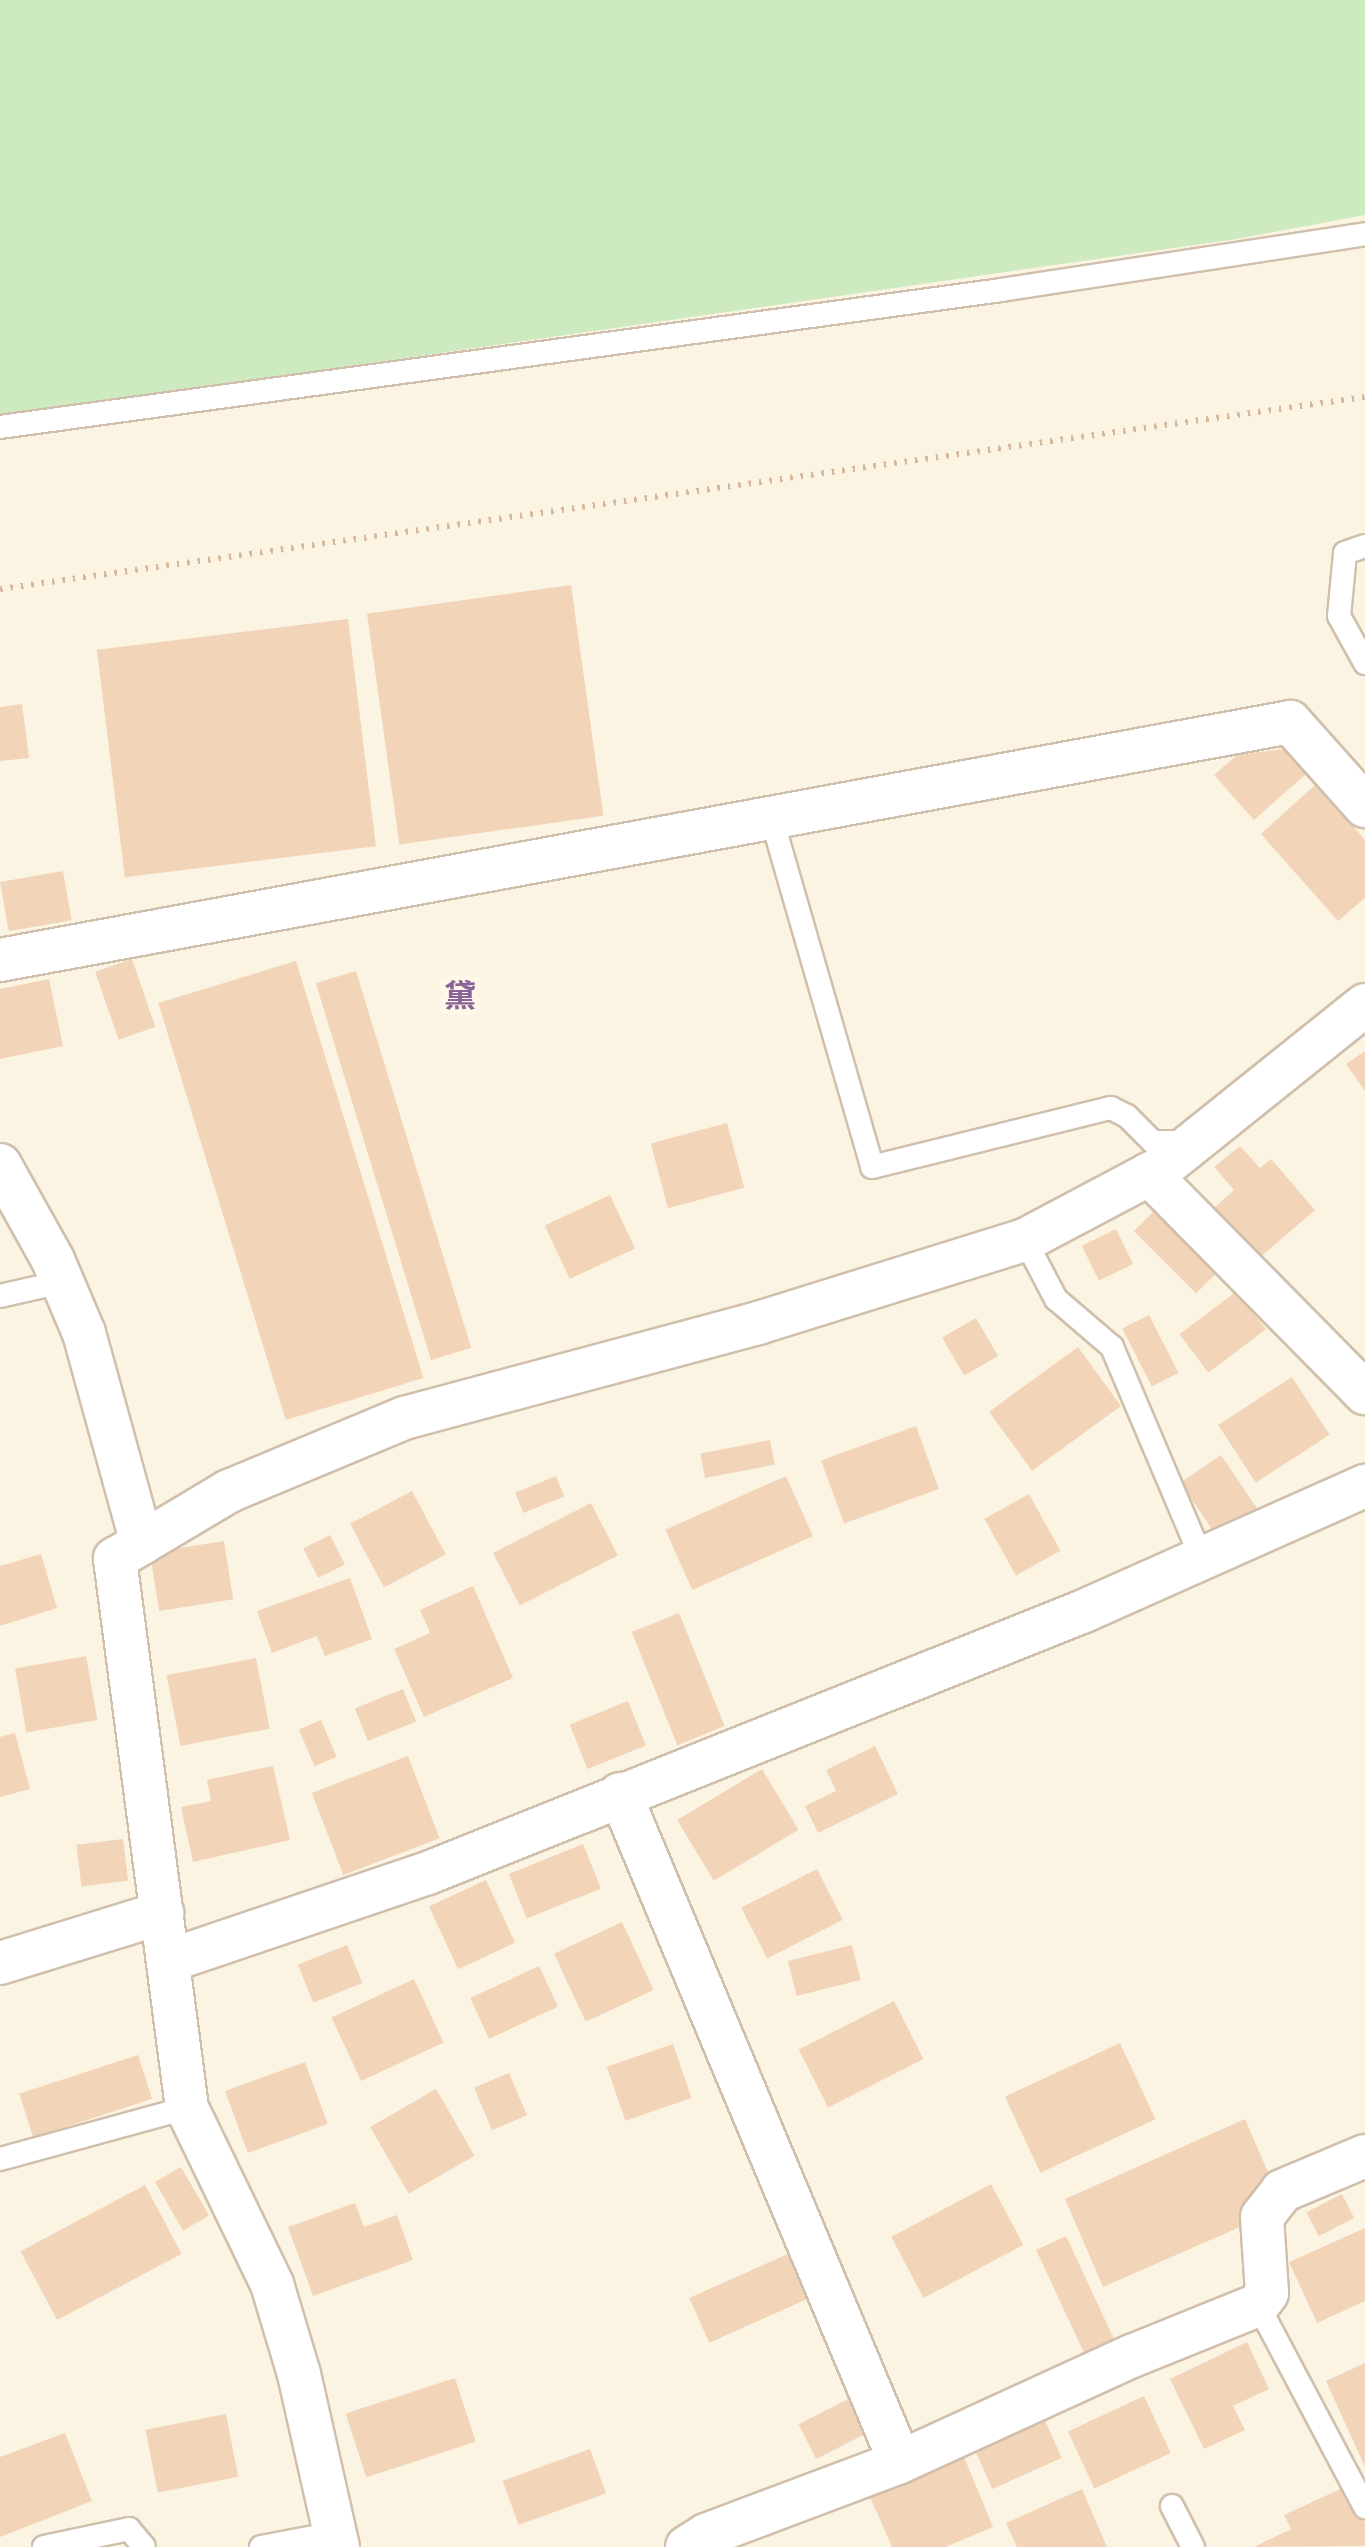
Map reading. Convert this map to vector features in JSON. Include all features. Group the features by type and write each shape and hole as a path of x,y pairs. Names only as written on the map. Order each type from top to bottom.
{"street":[{"path":"0,960 1290,722 1365,806"},
{"path":"337,2540 299,2374 272,2284 187,2108 115,1559 229,1491 404,1418 758,1324 1024,1240 1148,1174 1194,1142 1365,1005"},
{"path":"0,1166 53,1260 84,1333 142,1542"},
{"path":"1148,1174 1365,1393"},
{"path":"168,1961 428,1873 1084,1611 1365,1486"},
{"path":"620,1794 900,2462"},
{"path":"0,1963 162,1913"},
{"path":"687,2547 706,2536 900,2462 1132,2356 1258,2305 1267,2293 1262,2217 1282,2191 1365,2156"}],"lane":[{"path":"0,427 1001,290 1365,234"},
{"path":"1365,546 1345,554 1339,616 1365,663"},
{"path":"771,816 872,1167 1111,1108 1126,1116 1153,1142 1194,1142"},
{"path":"1024,1240 1056,1299 1112,1346 1202,1559"},
{"path":"0,1296 61,1282"},
{"path":"0,2159 187,2108"},
{"path":"1258,2305 1365,2506"},
{"path":"1172,2506 1193,2547"},
{"path":"44,2547 129,2529 144,2547"},
{"path":"260,2547 337,2540"}],"path":[{"path":"0,589 1365,397"}],"green space":[{"path":"0,0 1365,0 1365,215 1237,239 0,416"}],"building":[{"path":"571,585 603,816 399,844 367,614"},
{"path":"348,619 376,846 125,877 97,650"},
{"path":"22,704 29,758 0,761 0,707"},
{"path":"1284,749 1306,774 1254,820 1214,775 1237,755"},
{"path":"1316,784 1365,840 1365,898 1338,921 1261,834"},
{"path":"63,871 72,920 9,931 0,882"},
{"path":"132,959 155,1027 119,1040 95,972"},
{"path":"296,961 423,1378 286,1420 158,1003"},
{"path":"356,971 471,1348 431,1360 316,983"},
{"path":"49,979 63,1046 0,1059 0,989"},
{"path":"1365,1051 1365,1091 1346,1064"},
{"path":"727,1123 744,1188 668,1208 651,1143"},
{"path":"1240,1146 1260,1168 1271,1159 1315,1210 1257,1260 1213,1209 1234,1190 1214,1167"},
{"path":"610,1195 635,1248 570,1279 545,1225"},
{"path":"1160,1205 1222,1267 1196,1293 1134,1231"},
{"path":"1116,1229 1133,1264 1099,1281 1082,1246"},
{"path":"1237,1291 1266,1329 1208,1373 1179,1334"},
{"path":"1149,1315 1179,1373 1152,1387 1122,1329"},
{"path":"976,1318 998,1356 964,1376 942,1338"},
{"path":"1078,1347 1121,1406 1032,1471 989,1412"},
{"path":"1292,1377 1330,1435 1256,1483 1218,1425"},
{"path":"916,1426 939,1489 844,1524 821,1461"},
{"path":"770,1440 775,1465 705,1478 700,1454"},
{"path":"1221,1455 1257,1509 1217,1536 1180,1482"},
{"path":"556,1476 564,1496 523,1513 515,1492"},
{"path":"786,1476 813,1536 692,1590 665,1530"},
{"path":"412,1491 446,1555 384,1587 350,1524"},
{"path":"1029,1494 1061,1551 1016,1576 984,1519"},
{"path":"591,1503 618,1556 520,1606 493,1553"},
{"path":"330,1535 345,1564 318,1578 303,1549"},
{"path":"224,1541 233,1599 159,1611 150,1553"},
{"path":"41,1554 57,1608 0,1626 0,1566"},
{"path":"350,1578 372,1639 325,1656 317,1636 272,1653 257,1611"},
{"path":"473,1586 513,1678 424,1717 394,1649 430,1633 420,1610"},
{"path":"679,1613 725,1726 677,1745 632,1632"},
{"path":"86,1656 97,1720 26,1733 15,1669"},
{"path":"256,1658 270,1729 180,1746 167,1675"},
{"path":"403,1689 416,1721 368,1741 355,1708"},
{"path":"628,1701 646,1746 588,1769 570,1725"},
{"path":"321,1720 337,1757 315,1766 299,1729"},
{"path":"15,1733 30,1789 0,1797 0,1737"},
{"path":"875,1746 898,1794 818,1833 805,1806 836,1791 826,1770"},
{"path":"408,1756 440,1838 343,1875 312,1793"},
{"path":"273,1766 290,1840 193,1862 181,1807 211,1801 207,1780"},
{"path":"762,1769 799,1830 714,1881 677,1820"},
{"path":"123,1839 128,1881 81,1886 76,1845"},
{"path":"583,1844 601,1889 527,1918 509,1874"},
{"path":"817,1869 843,1920 767,1958 741,1908"},
{"path":"486,1880 515,1943 458,1969 429,1907"},
{"path":"622,1922 654,1990 586,2022 554,1954"},
{"path":"347,1945 362,1983 313,2003 298,1965"},
{"path":"852,1945 861,1980 797,1996 788,1961"},
{"path":"539,1966 558,2007 489,2039 470,1998"},
{"path":"414,1979 444,2042 361,2081 332,2017"},
{"path":"894,2001 924,2059 828,2107 799,2050"},
{"path":"1120,2043 1155,2119 1040,2173 1005,2097"},
{"path":"673,2044 692,2098 625,2121 607,2067"},
{"path":"138,2055 152,2099 33,2137 19,2094"},
{"path":"305,2062 328,2124 248,2153 225,2091"},
{"path":"509,2073 527,2115 492,2130 474,2088"},
{"path":"436,2089 474,2156 409,2194 370,2127"},
{"path":"1245,2119 1271,2179 1240,2227 1103,2287 1065,2199"},
{"path":"181,2167 209,2215 183,2230 155,2182"},
{"path":"991,2184 1023,2245 924,2298 891,2237"},
{"path":"145,2185 182,2254 57,2320 21,2251"},
{"path":"1342,2194 1354,2218 1319,2236 1306,2212"},
{"path":"355,2203 364,2227 397,2215 413,2260 313,2296 288,2227"},
{"path":"1365,2228 1365,2301 1317,2323 1289,2262"},
{"path":"1066,2236 1115,2341 1085,2355 1036,2250"},
{"path":"788,2254 808,2299 709,2343 689,2298"},
{"path":"1247,2342 1269,2389 1233,2406 1245,2430 1204,2449 1170,2379"},
{"path":"1365,2363 1365,2467 1326,2381"},
{"path":"455,2378 476,2442 366,2477 346,2414"},
{"path":"1144,2396 1171,2453 1094,2489 1068,2431"},
{"path":"852,2397 870,2432 816,2459 799,2424"},
{"path":"226,2414 238,2477 158,2492 146,2430"},
{"path":"1043,2416 1062,2458 992,2489 974,2447"},
{"path":"65,2433 92,2501 0,2537 0,2457"},
{"path":"590,2449 606,2493 519,2525 503,2481"},
{"path":"964,2457 993,2527 945,2547 892,2547 870,2497"},
{"path":"1347,2486 1365,2523 1365,2546 1254,2547 1291,2529 1284,2515"},
{"path":"1082,2489 1107,2547 1017,2547 1006,2523"}],"district":[{"name":"黛","path":"460,997"}]}
